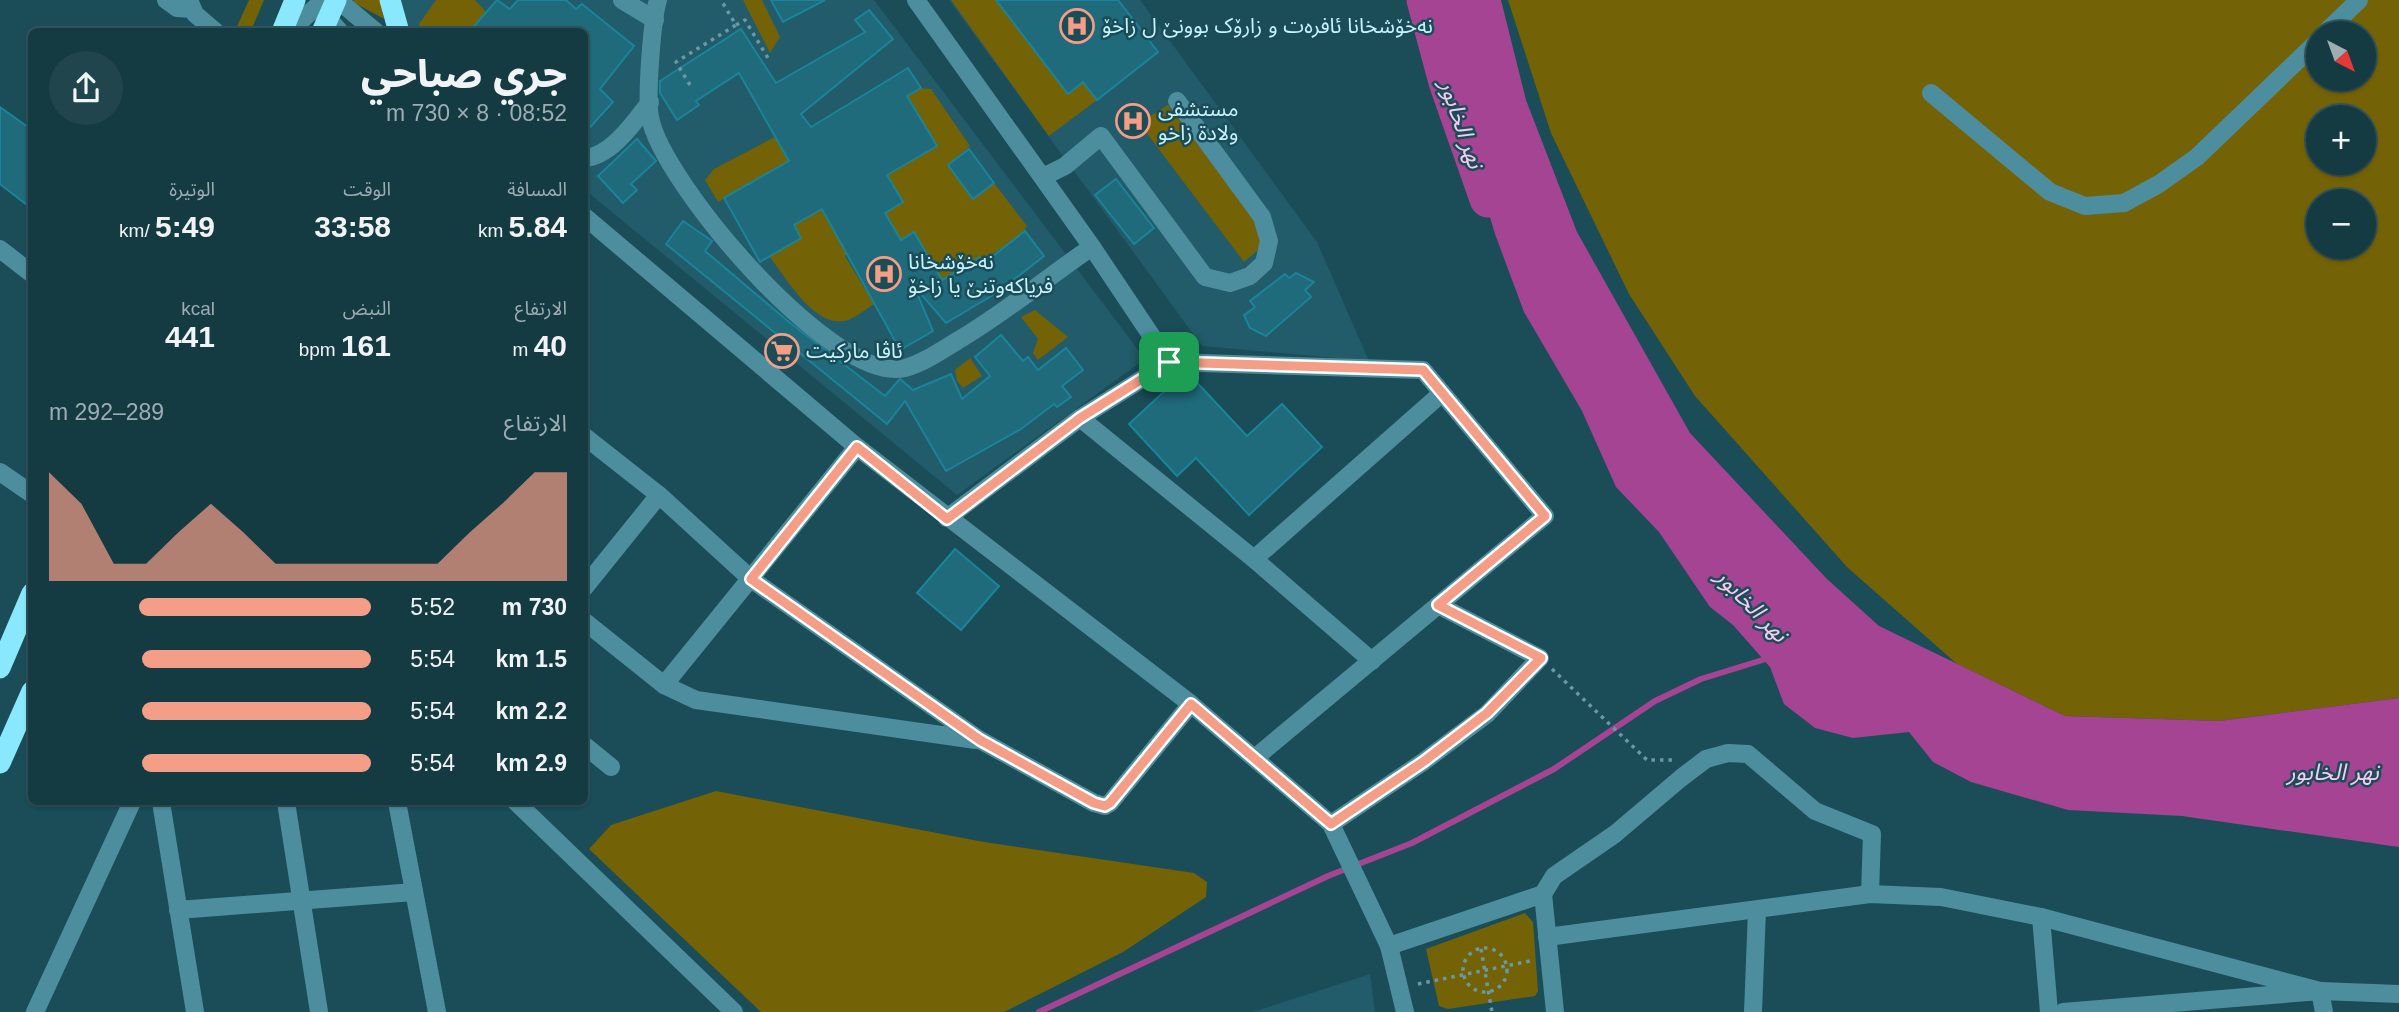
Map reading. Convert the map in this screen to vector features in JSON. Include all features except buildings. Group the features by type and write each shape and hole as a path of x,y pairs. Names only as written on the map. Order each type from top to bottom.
{"highway":[{"path":"284,28 295,0"},
{"path":"390,0 398,28"},
{"path":"1,661 28,602"},
{"path":"0,763 28,704"}],"street":[{"path":"166,0 177,8 191,4 212,28"},
{"path":"622,0 655,20"},
{"path":"658,0 650,117 661,144 707,214 751,272 833,343 877,366 903,369 935,355 996,318 1092,247"},
{"path":"2338,21 2360,0"},
{"path":"921,2 1169,362"},
{"path":"296,28 328,11 367,28"},
{"path":"1931,93 2050,192 2085,206 2124,203 2159,184 2197,157 2306,52"},
{"path":"1043,177 1065,166 1101,136 1205,277 1230,283 1250,276 1264,263 1269,241 1262,217 1177,101"},
{"path":"588,158 595,158 629,128 650,102"},
{"path":"588,219 857,447 947,519 1191,704 1331,824 1386,937 1405,1012"},
{"path":"0,249 28,271"},
{"path":"947,519 1080,418 1169,362 1423,370 1545,516 1256,757"},
{"path":"1254,559 1442,393"},
{"path":"1080,418 1254,559 1371,661"},
{"path":"588,439 659,495 751,579 980,740 1094,803 1105,806 1191,704"},
{"path":"664,685 857,447"},
{"path":"0,472 28,492"},
{"path":"588,583 659,495"},
{"path":"1331,824 1423,762 1487,713 1541,658 1438,605"},
{"path":"588,624 664,685 696,700 980,740"},
{"path":"588,749 611,767"},
{"path":"1386,937 1542,894 1554,876 1615,834 1691,770 1706,759 1728,752 1748,754 1791,793 1815,810 1872,834 1870,894"},
{"path":"35,1012 131,805"},
{"path":"161,805 195,1012"},
{"path":"287,805 319,1012"},
{"path":"398,805 437,1012"},
{"path":"519,805 734,1012"},
{"path":"178,910 414,892"},
{"path":"1542,894 1555,1012"},
{"path":"1548,937 1870,894 1941,897 2041,917 2320,990"},
{"path":"1753,1012 1757,910"},
{"path":"2041,917 2049,1012"},
{"path":"2320,990 2324,1012"},
{"path":"2063,1012 2320,990 2399,993"}],"path":[{"path":"721,0 736,25"},
{"path":"690,85 676,62 745,20 768,58"},
{"path":"1569,687 1647,760"},
{"path":"1481,948 1500,954 1507,966 1501,985 1488,991 1470,986 1464,974 1465,961 1481,948"},
{"path":"1481,948 1492,1012"},
{"path":"1399,988 1550,958"}],"shaded area":[{"path":"249,0 264,0 252,28 236,28"},
{"path":"381,0 384,19 353,2"},
{"name":"نه‌خۆشخانا فرياكه‌وتنێ يا زاخۆ","path":"398,0 874,0 1145,359 957,495 588,192 588,28 407,28"},
{"path":"436,0 475,0 486,12 472,28 420,28 419,24"},
{"path":"743,0 762,0 780,37 770,53"},
{"name":"مستشفى ولادة زاخو","path":"949,0 1140,0 1317,242 1369,361 1202,346"},
{"path":"951,0 996,0 1068,93 1083,82 1097,100 1049,136"},
{"path":"1508,0 2399,0 2399,698 2219,721 2065,716 1957,664 1847,567 1695,396 1629,294 1551,133"},
{"path":"921,88 931,89 970,146 948,165 973,199 994,183 1027,226 1021,234 1000,249 942,280 915,233 901,240 885,213 903,202 881,165 910,162 937,145 907,96"},
{"path":"1168,105 1255,220 1261,242 1257,251 1244,262 1139,123"},
{"path":"775,137 789,161 718,202 705,180 714,169"},
{"path":"813,195 841,242 861,246 845,256 874,304 845,321 833,321 811,309 769,256 801,238 794,225 807,217 799,203"},
{"path":"1035,310 1068,337 1038,360 1033,353 1038,339 1021,317"},
{"path":"970,358 982,376 963,388 957,381 955,370"},
{"path":"716,791 984,842 1194,873 1207,882 1206,897 1123,952 1004,1012 761,1012 589,849 611,825"},
{"path":"1525,913 1533,922 1538,991 1535,996 1448,1009 1439,1006 1426,949"},
{"path":"1370,974 1375,1012 1253,1012"}],"water":[{"name":"نهر الخابور","path":"1436,0 1501,0 1526,100 1577,232 1690,433 1827,579 1879,626 2065,716 2219,721 2399,698 2399,847 2182,816 2068,810 1971,782 1933,762 1909,732 1853,738 1815,728 1784,704 1770,667 1733,625 1710,607 1659,532 1616,487 1582,411 1524,312 1495,234 1453,94"}],"waterway":[{"name":"نهر الخابور","path":"1425,0 1447,82 1488,199"},
{"path":"1039,1012 1328,876 1412,843 1554,769 1655,701 1701,679 1769,658"}],"place":[{"name":"نەخۆشخانا ئافرەت و زارۆک بوونێ ل زاخۆ","path":"1077,26"},
{"name":"مستشفى ولادة زاخو","path":"1133,121"},
{"name":"نه‌خۆشخانا فرياكه‌وتنێ يا زاخۆ","path":"884,274"},
{"name":"ئاڤا ماركيت","path":"782,351"}],"route":[{"path":"1169,362 1423,370 1545,516 1438,605 1541,658 1487,713 1423,762 1331,824 1191,704 1110,803 1105,806 1094,803 980,740 751,579 857,447 947,519 1080,418 1169,362"}]}
